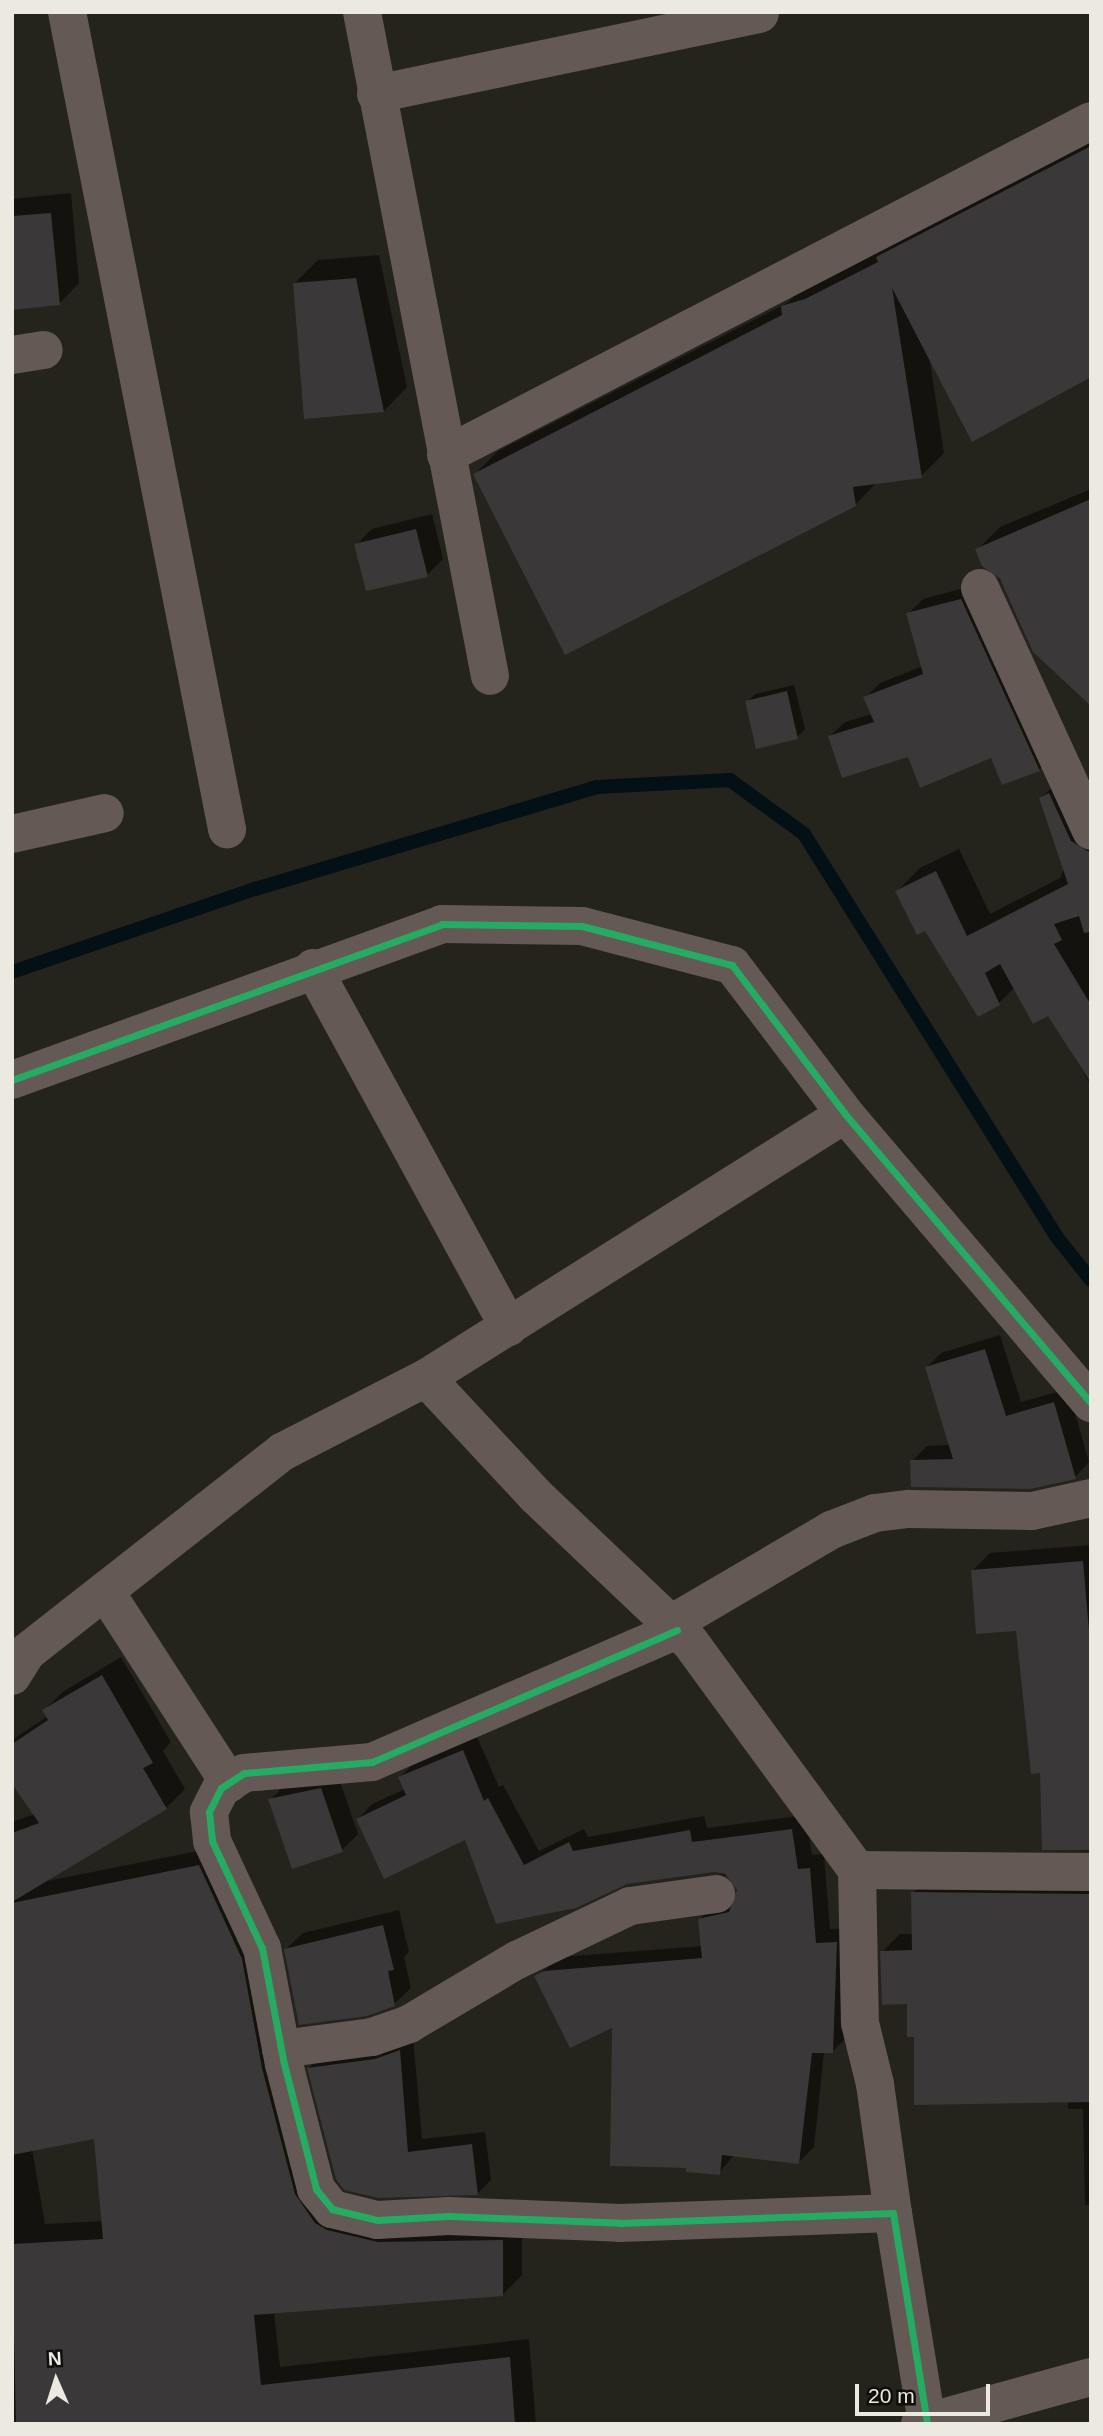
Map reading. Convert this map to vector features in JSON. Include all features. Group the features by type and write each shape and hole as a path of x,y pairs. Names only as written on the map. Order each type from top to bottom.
{"street":[{"path":"67,12 227,829"},
{"path":"362,12 490,676"},
{"path":"376,94 760,13"},
{"path":"446,455 1091,121"},
{"path":"980,588 1091,831"},
{"path":"12,834 105,813"},
{"path":"12,1080 313,968 442,924 582,926 732,965 845,1114 1091,1403"},
{"path":"313,968 509,1327"},
{"path":"12,1676 27,1652 282,1452 426,1378 845,1114"},
{"path":"426,1378 536,1496 674,1627 857,1870 860,2023 875,2084 923,2423 1091,2377"},
{"path":"893,2213 620,2223 449,2216 377,2220 332,2209 317,2189 281,2049 262,1948 212,1841 209,1812 221,1788 244,1773 372,1762 674,1627 831,1530 875,1513 909,1509 1032,1511 1091,1498"},
{"path":"105,1591 229,1783"},
{"path":"857,1870 1091,1872"},
{"path":"281,2049 372,2037 410,2024 517,1960 630,1906 716,1894"}],"building":[{"path":"1091,146 1091,377 972,442 892,288 922,478 853,487 856,506 565,655 473,474 782,315 781,306 805,299 878,262 876,257"},
{"path":"51,213 60,305 12,310 12,216"},
{"path":"356,278 384,412 304,419 293,283"},
{"path":"1091,499 1091,706 1033,652 1000,579 982,566 975,549"},
{"path":"416,529 428,577 366,591 354,544"},
{"path":"961,599 1040,771 1002,785 991,758 920,788 908,757 842,778 828,736 874,722 863,697 923,674 906,613"},
{"path":"787,691 798,739 756,749 745,701"},
{"path":"1049,793 1071,841 1091,853 1091,932 1084,933 1079,916 1054,924 1062,940 1054,944 1091,1005 1091,1083 1048,1016 1033,1024 1000,964 985,973 1000,1005 978,1017 925,931 917,935 895,891 936,871 967,936 1068,884 1039,798"},
{"path":"985,1349 1006,1416 1054,1402 1076,1479 1030,1489 911,1487 910,1460 953,1459 925,1367"},
{"path":"1083,1561 1091,1654 1091,1850 1042,1850 1040,1773 1031,1774 1016,1631 976,1634 971,1570"},
{"path":"102,1675 153,1763 143,1768 167,1809 12,1902 12,1833 39,1823 12,1784 12,1744 48,1720 42,1710"},
{"path":"463,1750 484,1801 488,1798 524,1865 569,1842 573,1851 690,1830 692,1842 792,1829 798,1869 810,1868 816,1943 837,1942 833,2053 812,2053 799,2164 722,2155 720,2175 686,2172 686,2168 610,2166 612,2028 570,2048 534,1976 544,1971 702,1958 698,1919 729,1912 737,1890 725,1874 714,1872 627,1884 576,1908 496,1924 465,1840 384,1879 356,1819 406,1795 398,1777"},
{"path":"321,1788 343,1852 292,1869 268,1799"},
{"path":"199,1865 242,1959 262,2068 295,2194 315,2223 327,2230 378,2242 503,2240 503,2296 254,2315 261,2385 510,2357 515,2424 16,2424 12,2244 103,2239 94,2139 12,2155 12,1903"},
{"path":"911,1892 1091,1894 1091,2102 914,2105 914,2037 907,2037 907,2004 882,2005 880,1951 912,1950"},
{"path":"383,1925 394,1970 388,1971 395,2006 367,2016 299,2025 284,1949"},
{"path":"400,2050 408,2152 472,2144 478,2195 379,2198 344,2190 336,2179 307,2068 375,2059"}],"waterway":[{"path":"12,972 255,889 597,787 730,780 804,834 1056,1236 1091,1280"}],"cycle path":[{"path":"12,1080 442,924 582,926 732,965 845,1114 1091,1403"},
{"path":"677,1630 372,1762 244,1773 221,1788 209,1812 212,1841 262,1948 284,2064 316,2189 332,2209 377,2220 449,2216 620,2223 893,2213 927,2422"}]}
